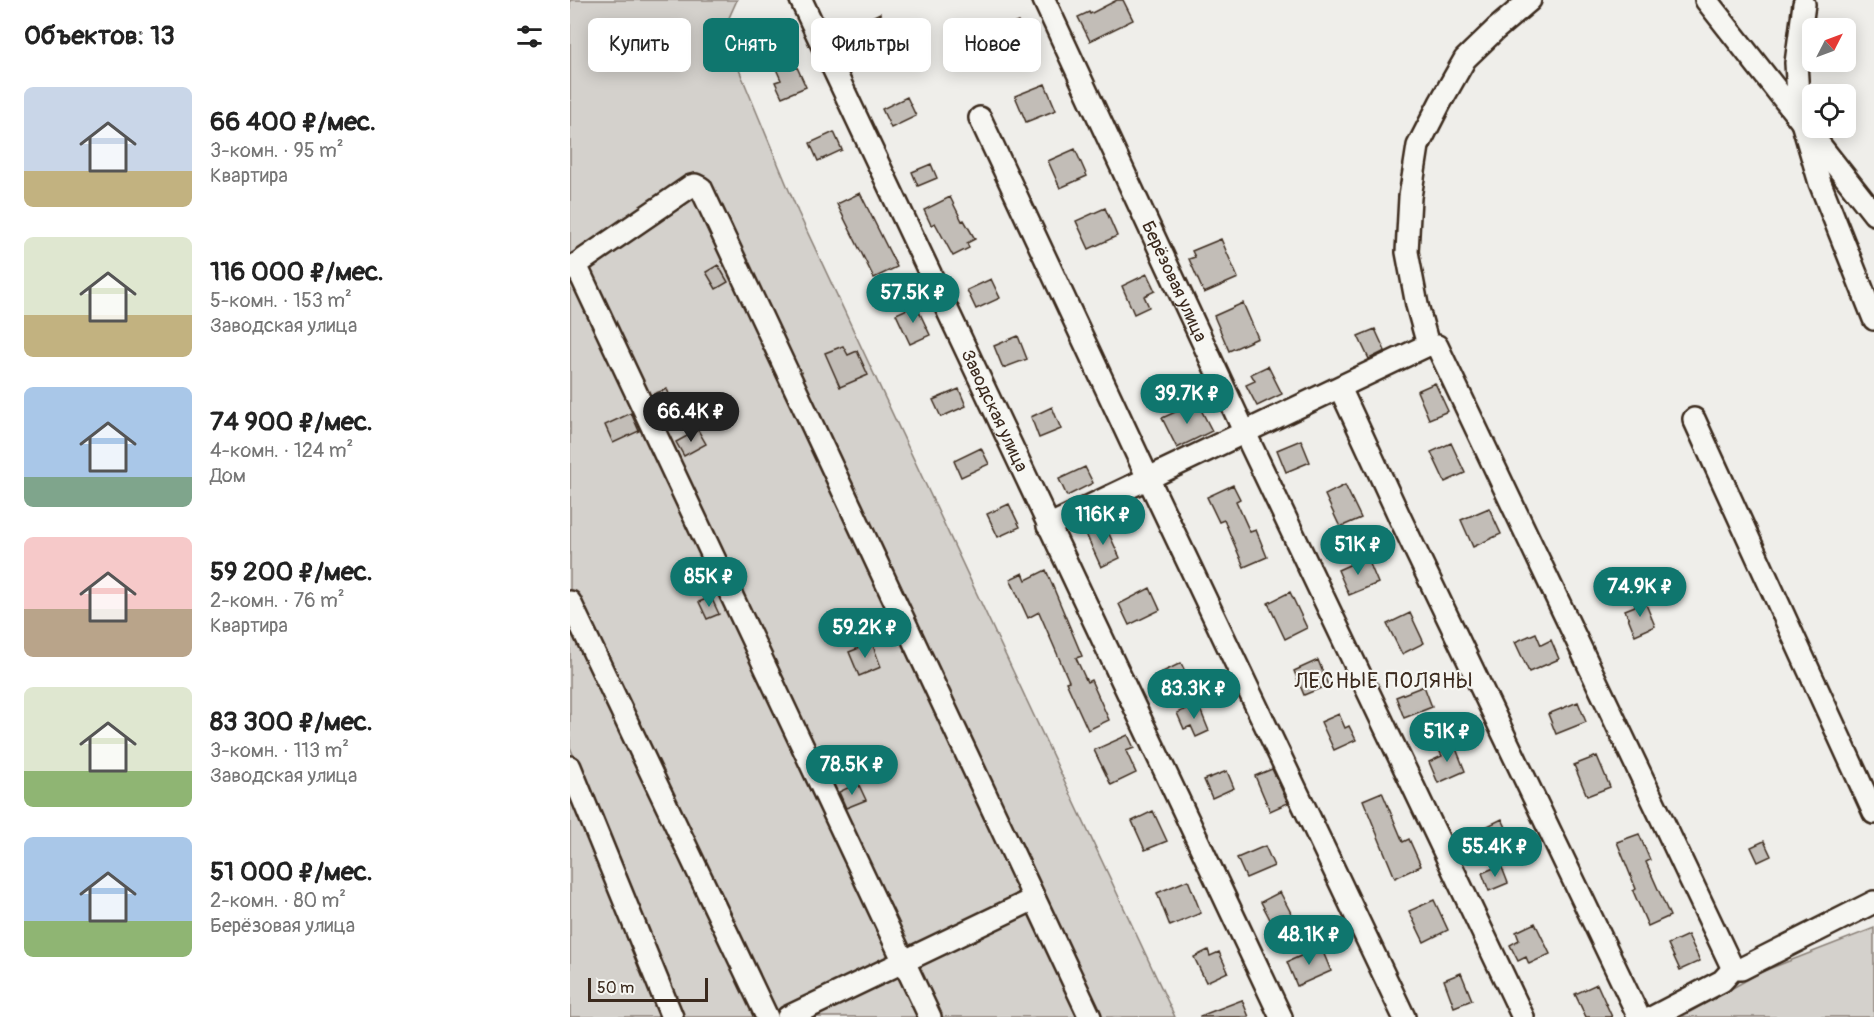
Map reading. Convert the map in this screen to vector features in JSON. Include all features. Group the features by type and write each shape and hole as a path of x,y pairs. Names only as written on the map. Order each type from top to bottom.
{"street":[{"name":"Заводская улица","path":"801,0 1281,1017"},
{"name":"Берёзовая улица","path":"1044,0 1245,433 1523,1017"},
{"path":"1428,345 1417,305 1407,252 1410,197 1418,146 1465,59 1530,0"},
{"path":"1706,0 1802,124"},
{"path":"1802,122 1799,112 1796,63 1804,4"},
{"path":"980,118 1404,1017"},
{"path":"1807,138 1820,183 1874,319"},
{"path":"1813,138 1874,214"},
{"path":"930,1017 573,267 691,186 701,188 1090,1017"},
{"path":"1048,525 1428,345 1437,346 1733,969"},
{"path":"1340,388 1639,1017"},
{"path":"1694,419 1874,813"},
{"path":"570,602 767,1017"},
{"path":"570,766 672,1017"},
{"path":"788,1017 1034,899"},
{"path":"1653,1017 1722,981 1733,969 1741,969 1874,902"}],"shaded area":[{"path":"570,0 737,0 729,18 703,18 703,72 740,72 798,212 1175,1017 679,1017 570,747"},
{"path":"570,792 660,1017 570,1017"},
{"path":"1874,928 1874,1017 1681,1017 1761,972"}],"building":[{"path":"1117,0 1123,0 1133,20 1090,41 1078,17 1089,12 1090,14"},
{"path":"880,13 882,18 870,18"},
{"path":"777,72 799,72 806,87 782,97 775,82 781,80"},
{"path":"1045,84 1056,110 1026,122 1015,96"},
{"path":"907,97 916,116 891,128 882,109"},
{"path":"834,132 842,150 818,161 810,143"},
{"path":"1075,149 1087,176 1060,188 1048,161"},
{"path":"931,164 937,178 918,186 912,172"},
{"path":"860,193 897,267 874,278 837,204"},
{"path":"950,197 962,221 964,220 975,239 967,243 969,248 953,256 935,223 931,225 924,210"},
{"path":"1105,208 1117,236 1089,249 1076,221"},
{"path":"1221,239 1238,278 1204,293 1189,259 1195,257 1192,251"},
{"path":"718,265 728,282 716,289 706,272"},
{"path":"1147,274 1155,291 1144,296 1149,307 1134,314 1122,286"},
{"path":"991,279 1000,298 976,309 967,290"},
{"path":"1243,303 1258,338 1229,351 1214,316"},
{"path":"916,305 930,335 910,344 896,314"},
{"path":"1375,329 1385,351 1369,359 1358,336"},
{"path":"1018,336 1027,359 1003,368 994,346"},
{"path":"843,346 848,355 857,351 868,375 840,387 825,353"},
{"path":"1268,366 1282,394 1257,406 1246,385 1255,381 1251,374"},
{"path":"1435,383 1448,411 1429,419 1417,391"},
{"path":"667,389 673,404 658,410 651,395"},
{"path":"959,389 966,406 941,417 933,400"},
{"path":"1197,402 1212,431 1177,448 1162,418"},
{"path":"1052,407 1061,429 1039,438 1031,417"},
{"path":"631,413 639,431 613,443 605,425"},
{"path":"698,430 706,444 684,456 676,442"},
{"path":"1301,440 1310,462 1286,472 1277,450"},
{"path":"1451,443 1465,473 1445,482 1431,452"},
{"path":"981,448 989,464 961,477 954,461"},
{"path":"1085,467 1093,483 1067,496 1059,479"},
{"path":"1233,485 1240,499 1236,501 1250,532 1256,530 1267,557 1244,567 1224,520 1219,522 1207,497"},
{"path":"1345,485 1361,518 1340,527 1325,495"},
{"path":"1009,504 1020,527 998,537 987,514"},
{"path":"1489,508 1501,534 1473,547 1461,520"},
{"path":"1105,525 1120,558 1101,567 1086,534"},
{"path":"1367,557 1378,583 1349,595 1338,570"},
{"path":"1046,570 1082,656 1076,658 1087,682 1091,680 1109,720 1088,730 1066,682 1069,681 1039,612 1028,618 1010,579 1023,573 1026,580"},
{"path":"1150,588 1160,610 1129,625 1119,604"},
{"path":"1290,592 1307,628 1285,639 1268,603"},
{"path":"711,597 719,614 707,619 699,602"},
{"path":"1645,602 1655,626 1635,635 1625,610"},
{"path":"1410,613 1424,643 1402,654 1387,624"},
{"path":"1536,633 1541,645 1551,640 1559,659 1529,672 1515,642"},
{"path":"872,643 881,667 859,676 849,652"},
{"path":"1318,660 1328,685 1304,695 1294,671"},
{"path":"1181,663 1189,680 1163,693 1154,676"},
{"path":"1424,686 1432,707 1404,718 1396,697"},
{"path":"1578,702 1586,722 1556,734 1548,714"},
{"path":"1198,704 1209,731 1196,737 1191,726 1184,729 1177,713"},
{"path":"1339,714 1345,728 1349,726 1356,740 1334,750 1321,722"},
{"path":"1128,735 1134,748 1126,751 1136,773 1111,785 1094,750"},
{"path":"1453,741 1465,771 1438,783 1429,762 1442,756 1438,748"},
{"path":"1597,756 1610,787 1587,796 1574,765"},
{"path":"1272,769 1288,803 1270,811 1255,776"},
{"path":"1227,771 1234,788 1212,798 1204,780"},
{"path":"858,783 866,800 846,808 839,792"},
{"path":"1382,792 1403,842 1409,839 1421,866 1395,878 1363,800"},
{"path":"1153,811 1167,841 1145,850 1132,821"},
{"path":"1502,819 1512,840 1485,853 1475,832"},
{"path":"1639,834 1650,860 1646,862 1670,916 1648,926 1633,891 1636,889 1617,842"},
{"path":"1764,841 1771,856 1758,862 1751,847"},
{"path":"1265,846 1274,866 1246,878 1237,858"},
{"path":"1501,865 1508,883 1489,891 1482,873"},
{"path":"1188,880 1201,913 1170,926 1157,893"},
{"path":"1280,892 1292,915 1273,925 1261,902"},
{"path":"1434,900 1448,930 1424,942 1409,911"},
{"path":"1535,923 1550,954 1529,964 1526,957 1518,961 1510,945 1519,940 1516,932"},
{"path":"1688,935 1700,961 1680,970 1668,944"},
{"path":"1321,947 1331,971 1297,986 1287,962"},
{"path":"1208,950 1210,956 1219,952 1228,972 1206,982 1194,957"},
{"path":"1461,973 1472,1000 1454,1007 1444,980"},
{"path":"1597,984 1612,1017 1586,1017 1575,994"},
{"path":"1242,1000 1249,1017 1200,1017 1200,1016"}],"district":[{"name":"ЛЕСНЫЕ ПОЛЯНЫ","path":"1384,681"}]}
